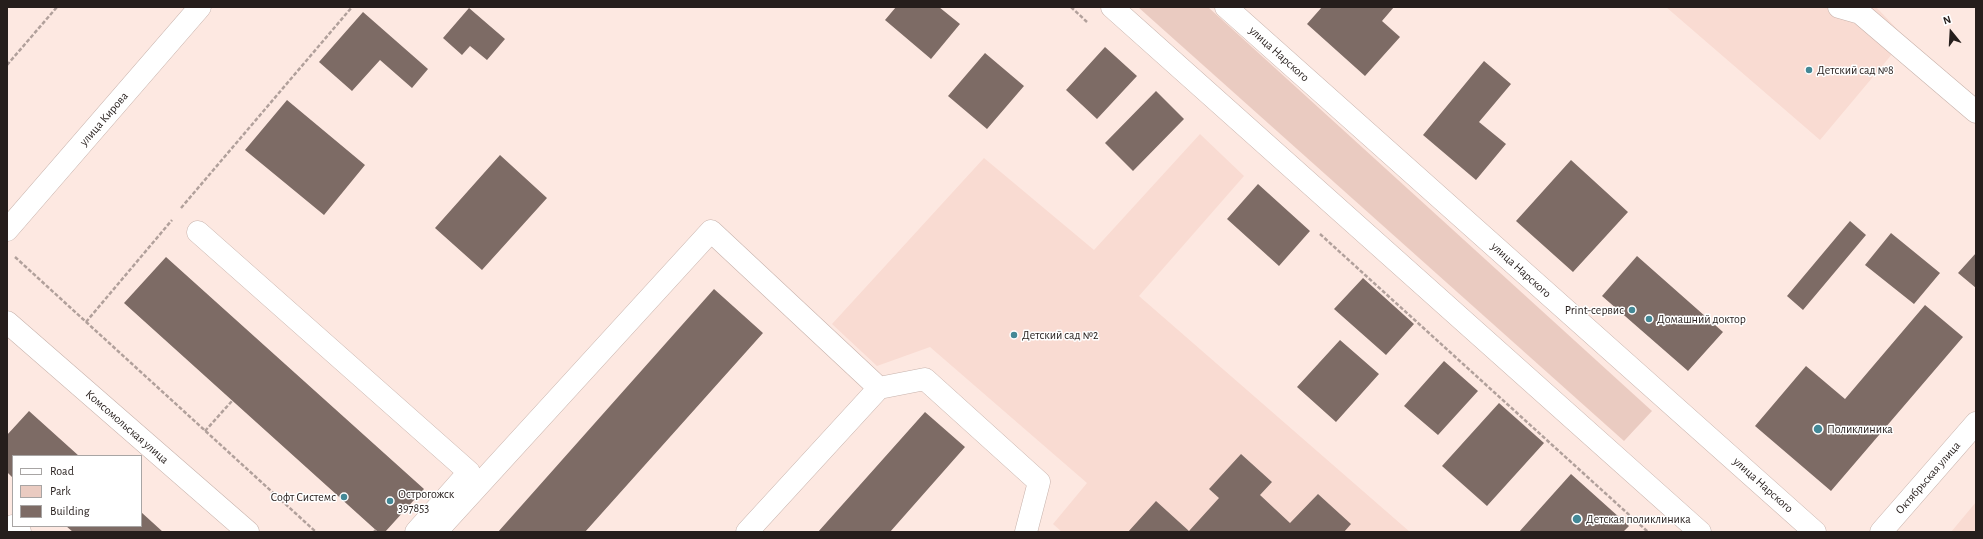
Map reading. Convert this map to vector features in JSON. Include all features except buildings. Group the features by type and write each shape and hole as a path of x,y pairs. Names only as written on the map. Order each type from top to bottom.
{"street":[{"name":"улица Кирова","path":"7,230 200,7"},
{"path":"1112,7 1700,532"},
{"name":"улица Нарского","path":"1226,7 1815,532"},
{"path":"1839,7 1860,13 1976,112"},
{"path":"436,532 711,231 879,388"},
{"path":"198,232 469,472 416,532"},
{"name":"Комсомольская улица","path":"7,322 248,532"},
{"path":"747,532 879,388 925,378 1039,482 1026,532"},
{"name":"Октябрьская улица","path":"1881,532 1975,428"}],"path":[{"path":"7,65 57,7"},
{"path":"178,213 352,7"},
{"path":"1071,7 1089,23"},
{"path":"86,322 172,219"},
{"path":"1318,232 1648,532"},
{"path":"13,255 316,532"},
{"path":"205,431 232,401"}],"shaded area":[{"name":"Детский сад №8","path":"1666,7 1876,7 1899,31 1976,97 1976,125 1893,53 1820,140"},
{"name":"Детский сад №2","path":"1200,134 1244,176 1139,296 1410,532 1062,532 1053,524 1087,483 930,347 877,366 832,324 984,158 1094,250"},
{"path":"1976,502 1976,532 1951,532"}],"green space":[{"path":"1138,7 1208,7 1652,411 1624,441"}],"place":[{"name":"Детский сад №8","path":"1809,70"},
{"name":"Print-сервис","path":"1632,310"},
{"name":"Домашний доктор","path":"1649,319"},
{"name":"Детский сад №2","path":"1014,335"},
{"name":"Поликлиника","path":"1818,429"},
{"name":"Софт Системс","path":"344,497"},
{"name":"Острогожск 397853","path":"390,501"},
{"name":"Детская поликлиника","path":"1577,519"}]}
